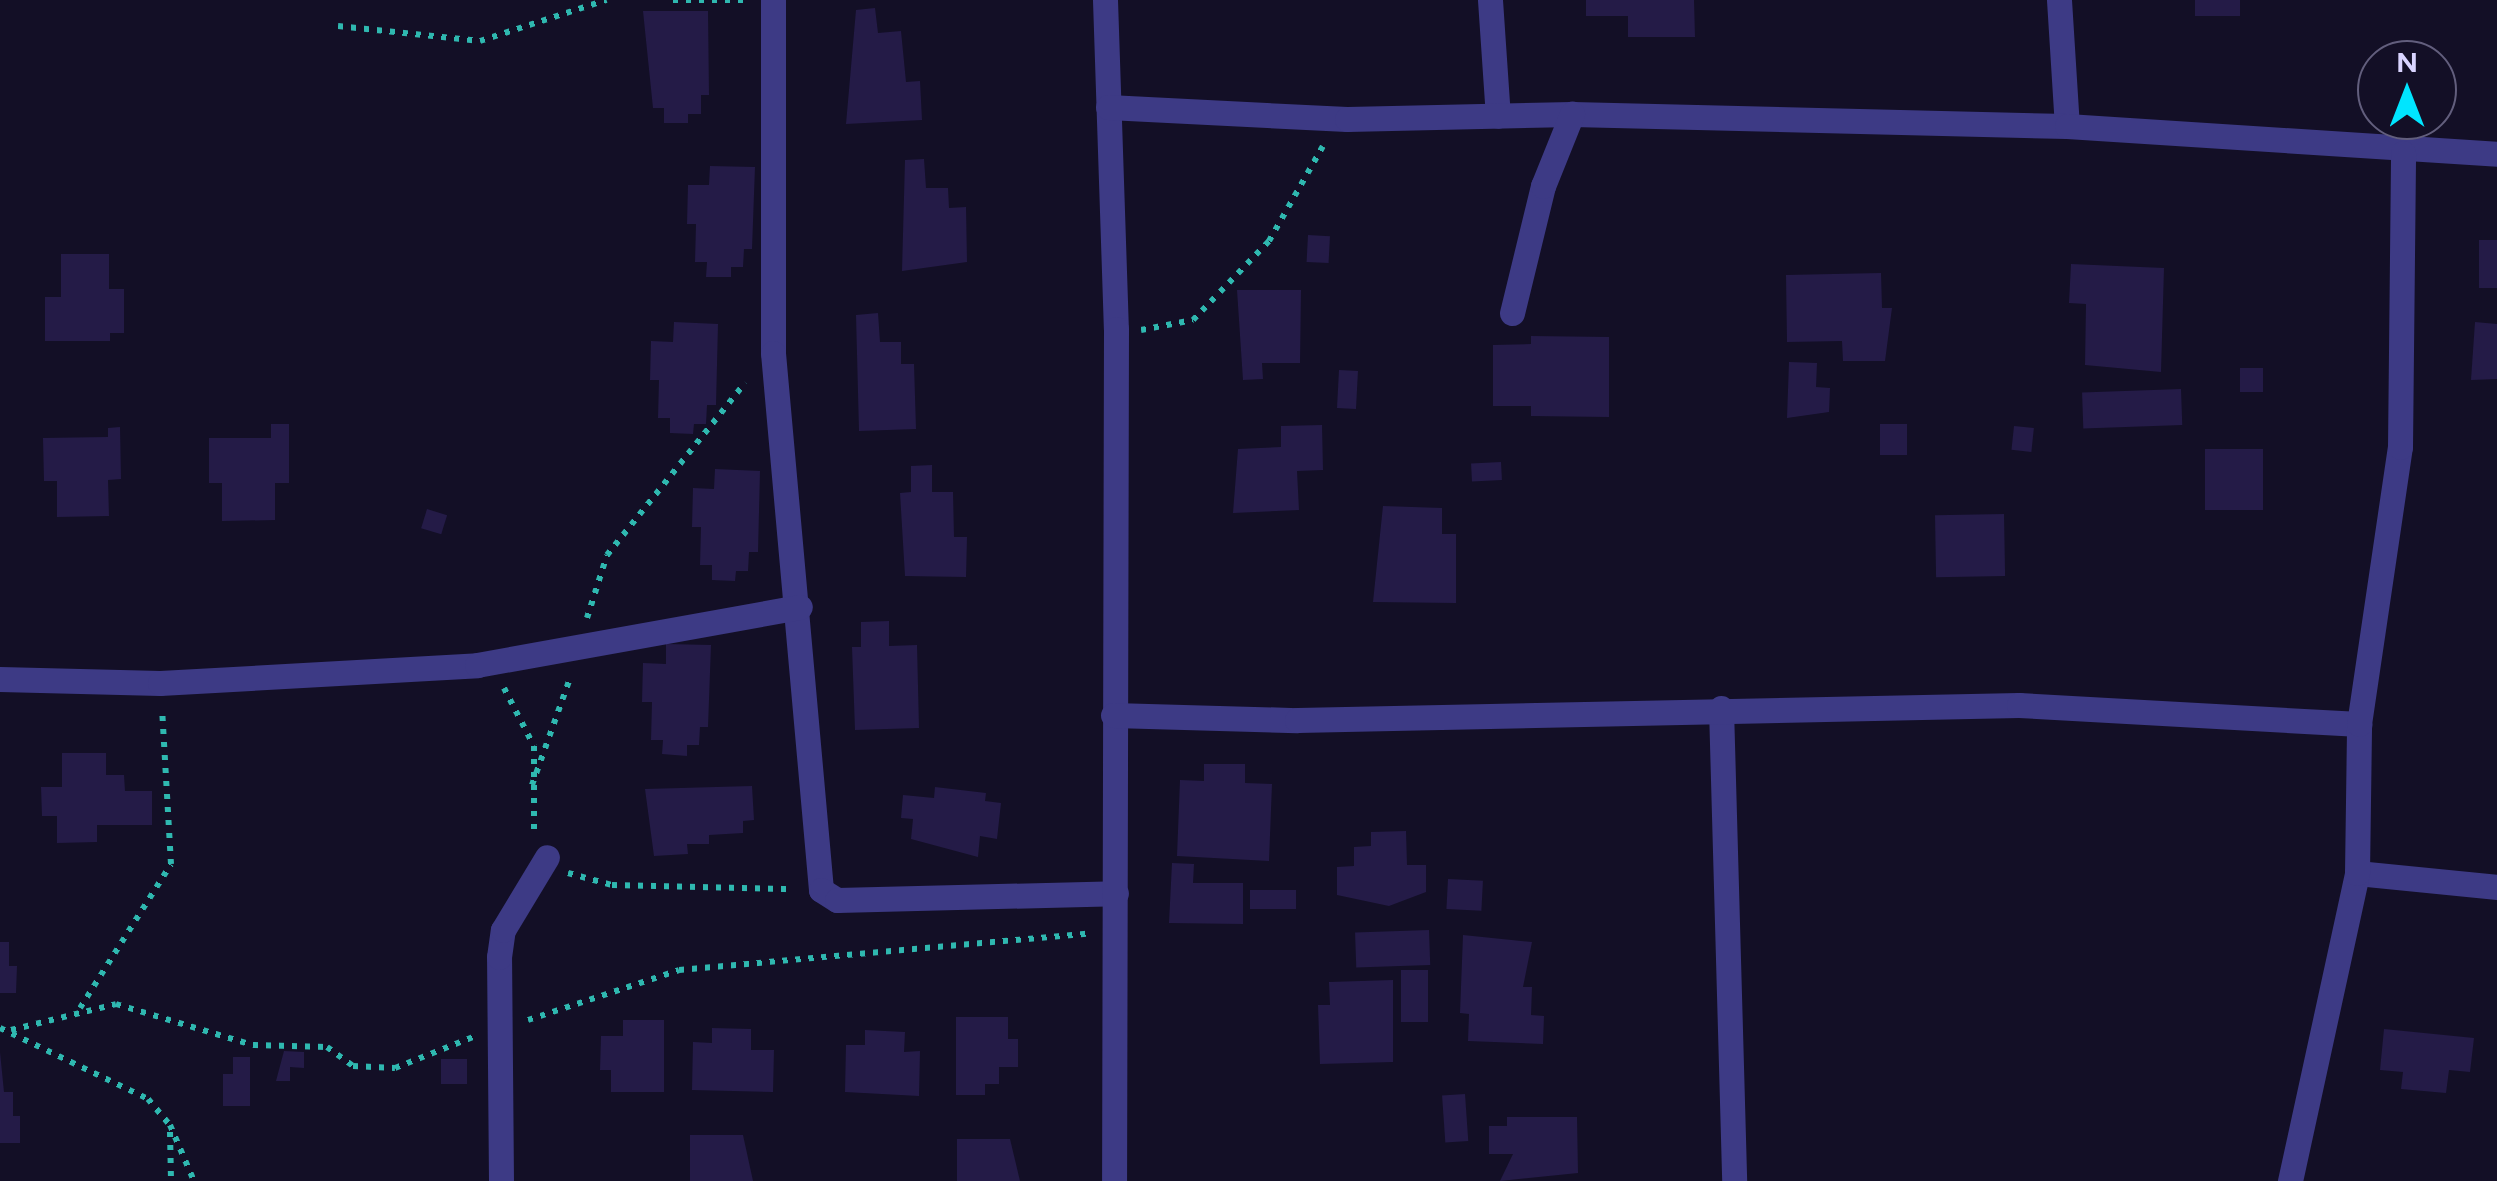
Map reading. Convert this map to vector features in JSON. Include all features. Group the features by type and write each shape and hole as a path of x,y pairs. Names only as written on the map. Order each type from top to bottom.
{"street":[{"path":"773,0 774,352 800,607 820,890 837,900 1116,893"},
{"path":"1105,0 1116,329 1114,1181"},
{"path":"1490,0 1498,116"},
{"path":"2060,0 2066,126"},
{"path":"1108,107 1347,119 1572,114 2066,126 2402,153 2497,154"},
{"path":"1512,313 1542,186 1572,114"},
{"path":"2290,1181 2357,872 2359,724 2400,448 2402,153"},
{"path":"0,679 160,683 477,665 800,607"},
{"path":"1114,715 1297,720 2020,704 2359,724"},
{"path":"1721,708 1734,1181"},
{"path":"501,1181 503,930 547,857"},
{"path":"2357,872 2497,887"}],"path":[{"path":"338,26 480,42 606,0"},
{"path":"673,0 744,0"},
{"path":"1116,329 1153,330 1193,320 1269,241 1306,167 1347,119"},
{"path":"532,785 607,555 774,352"},
{"path":"477,665 523,713 534,746 529,825 547,857 565,872 612,885 820,890"},
{"path":"79,1010 113,945 171,864 160,683"},
{"path":"10,1030 116,1004 253,1045 334,1048 359,1067 409,1067 500,1030 679,970 1117,932"},
{"path":"0,1028 136,1090 170,1125 194,1181"},
{"path":"170,1125 172,1181"}],"building":[{"path":"1586,0 1694,0 1695,37 1628,37 1628,16 1586,16"},
{"path":"2195,0 2240,0 2240,16 2195,16"},
{"path":"875,8 878,33 901,31 906,82 920,81 922,120 846,124 856,10"},
{"path":"643,11 708,11 709,95 701,95 701,114 688,114 688,123 664,123 664,108 653,108"},
{"path":"924,159 926,188 948,188 949,208 966,207 967,262 902,271 905,160"},
{"path":"710,166 755,167 752,249 744,249 743,267 731,267 731,277 706,277 707,262 695,262 696,224 687,224 688,185 709,185"},
{"path":"1308,235 1330,236 1329,263 1307,262"},
{"path":"2479,240 2497,240 2497,288 2479,288"},
{"path":"61,254 109,254 109,289 124,289 124,333 110,333 110,341 45,341 45,297 61,297"},
{"path":"2071,264 2164,268 2161,372 2085,365 2086,304 2069,303"},
{"path":"1881,273 1882,308 1892,308 1885,361 1843,361 1842,341 1787,342 1786,275"},
{"path":"1237,290 1301,290 1300,363 1262,363 1263,379 1243,380"},
{"path":"878,313 880,342 901,342 901,364 914,364 916,429 859,431 856,315"},
{"path":"674,322 718,324 716,405 707,405 706,424 694,424 693,434 670,433 670,418 658,418 659,380 650,380 651,341 673,342"},
{"path":"2475,322 2497,324 2497,379 2471,380"},
{"path":"1531,336 1609,337 1609,417 1531,416 1531,406 1493,406 1493,345 1531,344"},
{"path":"1789,362 1817,363 1816,387 1830,388 1829,412 1787,418"},
{"path":"2240,368 2263,368 2263,392 2240,392"},
{"path":"1339,370 1358,371 1356,409 1337,408"},
{"path":"2181,389 2182,425 2083,428 2082,392"},
{"path":"271,424 289,424 289,483 275,483 275,520 222,521 222,483 209,483 209,438 271,438"},
{"path":"1880,424 1907,424 1907,455 1880,455"},
{"path":"1322,425 1323,470 1297,471 1299,510 1233,513 1238,449 1281,447 1281,426"},
{"path":"2014,426 2034,428 2031,452 2011,450"},
{"path":"120,427 121,479 108,480 109,516 57,517 57,481 44,481 43,438 108,437 108,428"},
{"path":"2205,449 2263,449 2263,510 2205,510"},
{"path":"1501,462 1502,480 1472,482 1471,464"},
{"path":"932,465 932,492 953,492 954,537 967,537 966,577 905,576 900,493 911,492 911,466"},
{"path":"715,469 760,471 758,552 749,552 748,571 736,571 735,581 712,580 712,565 700,565 701,527 692,527 693,488 714,489"},
{"path":"1383,506 1442,508 1442,534 1456,534 1456,603 1373,602"},
{"path":"427,509 447,515 441,534 421,528"},
{"path":"2004,514 2005,576 1936,577 1935,515"},
{"path":"889,621 889,646 917,645 919,728 855,730 852,647 861,647 861,622"},
{"path":"666,644 711,645 708,727 700,727 699,745 687,745 687,756 662,754 663,740 651,740 652,702 642,702 643,663 666,664"},
{"path":"62,753 106,753 106,775 124,775 125,791 152,791 152,825 97,825 97,842 57,843 57,816 42,816 41,787 62,787"},
{"path":"1204,764 1245,764 1245,783 1272,784 1269,861 1177,856 1180,780 1204,781"},
{"path":"752,786 754,820 743,821 743,833 709,835 709,844 687,844 688,854 654,856 645,789"},
{"path":"935,787 986,793 985,801 1001,803 997,839 980,836 978,857 911,839 913,819 901,818 903,795 934,798"},
{"path":"1406,831 1407,865 1426,865 1426,892 1389,906 1337,895 1337,867 1354,866 1354,847 1371,846 1371,832"},
{"path":"1172,863 1194,864 1193,883 1243,883 1243,924 1169,923"},
{"path":"1448,879 1483,881 1481,911 1446,909"},
{"path":"1250,890 1296,890 1296,909 1250,909"},
{"path":"1429,930 1430,965 1356,968 1355,933"},
{"path":"1463,935 1532,942 1523,987 1532,987 1531,1015 1544,1016 1543,1044 1468,1041 1469,1014 1460,1013"},
{"path":"0,942 9,942 9,966 17,966 16,993 0,993"},
{"path":"1401,970 1428,970 1428,1022 1401,1022"},
{"path":"1393,980 1393,1062 1320,1064 1318,1005 1330,1005 1329,982"},
{"path":"956,1017 1008,1017 1008,1039 1018,1039 1018,1067 999,1067 999,1084 985,1084 985,1095 956,1095"},
{"path":"623,1020 664,1020 664,1092 611,1092 611,1070 600,1070 601,1036 623,1036"},
{"path":"712,1028 751,1029 751,1050 774,1050 773,1092 692,1090 693,1042 712,1043"},
{"path":"2384,1029 2474,1038 2470,1072 2449,1070 2446,1093 2401,1089 2403,1072 2380,1070"},
{"path":"865,1030 905,1032 904,1052 920,1051 919,1096 845,1092 846,1045 865,1045"},
{"path":"284,1051 304,1052 304,1068 290,1067 290,1081 276,1081"},
{"path":"0,1052 4,1092 13,1092 13,1116 20,1116 20,1143 0,1143"},
{"path":"233,1057 250,1057 250,1106 223,1106 223,1074 233,1074"},
{"path":"441,1059 467,1059 467,1084 441,1084"},
{"path":"1465,1094 1468,1141 1445,1142 1442,1096"},
{"path":"1507,1117 1577,1117 1578,1173 1500,1181 1513,1154 1489,1154 1489,1126 1507,1126"},
{"path":"690,1135 743,1135 753,1181 690,1181"},
{"path":"957,1139 1010,1139 1020,1181 957,1181"}]}
